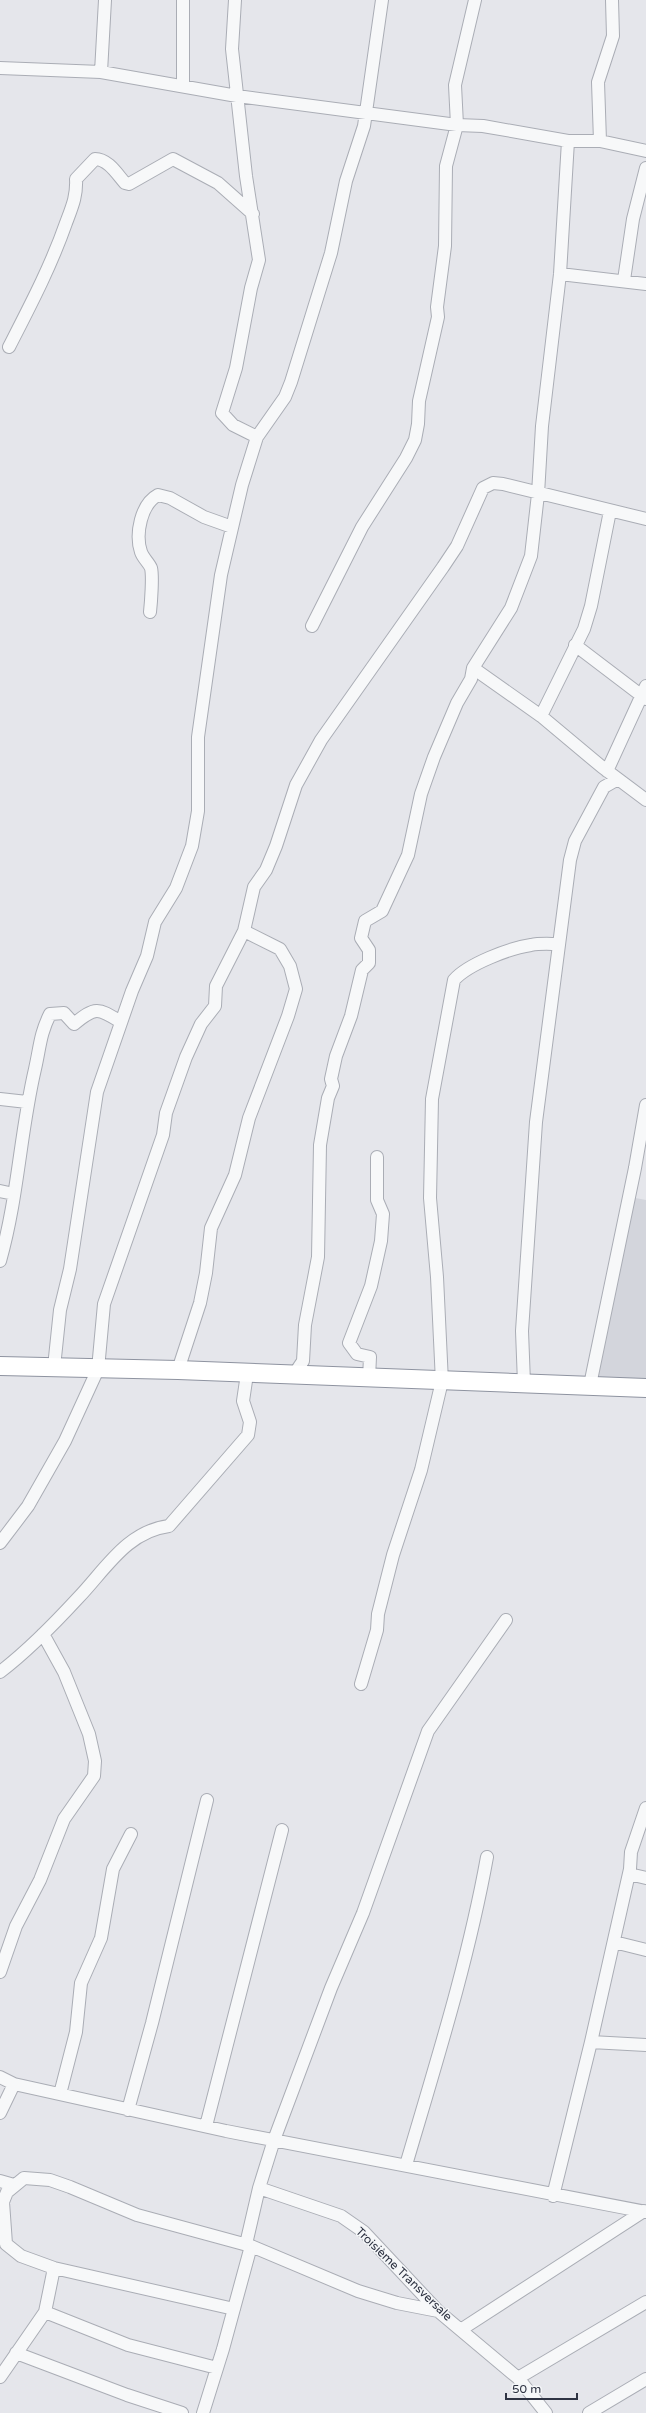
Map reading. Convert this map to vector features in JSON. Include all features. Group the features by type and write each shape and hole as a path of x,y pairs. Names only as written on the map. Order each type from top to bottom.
{"highway":[{"path":"0,1366 178,1370 247,1374 298,1368 315,1376 442,1382 524,1383 646,1388"}],"street":[{"path":"101,72 105,0"},
{"path":"182,0 183,86"},
{"path":"235,0 232,49 259,260 251,288 236,368 222,413 233,425 257,438"},
{"path":"54,1367 60,1310 70,1269 97,1092 121,1022 147,956 155,922 176,888 188,862 192,846 198,811 198,737 222,575 232,527 257,438 285,397 301,355 331,254 346,181 358,147 366,113 382,0"},
{"path":"312,626 362,527 406,458 415,440 418,424 419,401 438,317 437,307 445,246 446,166 457,125 455,85 475,0"},
{"path":"600,141 598,82 613,36 612,0"},
{"path":"0,68 101,72 237,96 457,125 483,126 568,141 600,141 646,150"},
{"path":"298,1368 318,1257 320,1145 328,1098 333,1086 331,1078 336,1056 351,1016 362,970 369,963 369,950 361,938 365,920 382,910 408,855 421,794 434,757 458,703 471,679 473,668 517,596 530,556 538,494 542,426 560,274 568,141"},
{"path":"9,347 60,243 74,206 77,192 76,179 95,159 100,159 109,164 125,183 129,184 173,159 218,183 253,214"},
{"path":"624,280 633,219 646,168"},
{"path":"560,274 624,280 646,284"},
{"path":"0,1543 28,1506 65,1441 98,1369 104,1304 161,1143 166,1113 186,1057 200,1024 215,1006 216,986 244,931 254,886 266,870 296,785 321,740 443,567 456,546 483,488 493,483 503,484 538,494 646,519"},
{"path":"150,612 151,568 142,553 138,540 145,506 149,500 158,495 170,498 204,517 232,527"},
{"path":"541,716 584,629 591,606 610,511"},
{"path":"575,645 645,694 608,771"},
{"path":"473,668 541,716 646,800"},
{"path":"524,1383 522,1331 536,1122 570,860 575,841 604,787 618,779"},
{"path":"178,1370 200,1303 206,1273 211,1228 235,1175 249,1118 288,1016 296,988 290,966 280,949 244,931"},
{"path":"361,1684 377,1630 378,1614 393,1555 421,1470 442,1382 437,1277 430,1198 432,1099 454,980 459,974 474,966 510,951 531,945 559,944"},
{"path":"0,1261 14,1194 27,1102 40,1046 40,1035 50,1014 64,1014 74,1024 89,1011 96,1010 107,1013 121,1022"},
{"path":"0,1099 27,1102"},
{"path":"590,1385 635,1168 646,1105"},
{"path":"369,1378 370,1357 356,1354 349,1343 371,1286 381,1241 383,1214 377,1200 377,1157"},
{"path":"0,1191 14,1194"},
{"path":"0,1672 22,1655 80,1597 122,1549 153,1528 169,1526 248,1435 250,1422 242,1401 247,1374"},
{"path":"203,2413 234,2310 259,2188 274,2140 331,1988 363,1913 428,1731 506,1620"},
{"path":"0,1972 16,1926 40,1880 64,1819 94,1776 94,1760 89,1734 64,1672 43,1634"},
{"path":"128,2110 160,1994 206,1800"},
{"path":"553,2196 614,1942 629,1874 631,1852 646,1808"},
{"path":"206,2126 282,1830"},
{"path":"60,2094 76,2032 81,1983 101,1938 113,1869 131,1834"},
{"path":"406,2165 456,1996 480,1894 486,1857"},
{"path":"629,1874 646,1878"},
{"path":"614,1942 646,1950"},
{"path":"591,2042 646,2045"},
{"path":"0,2077 8,2090"},
{"path":"8,2090 60,2094 128,2110 274,2140 406,2165 553,2196 645,2212"},
{"path":"0,2114 8,2090"},
{"path":"234,2310 54,2268 21,2256 6,2244 4,2202 7,2192 24,2178 50,2180 137,2215 248,2245 358,2291 397,2303 438,2311"},
{"path":"0,2180 14,2185"},
{"name":"Troisième Transversale","path":"259,2188 341,2216 364,2232 438,2311 462,2329 518,2378 546,2413"},
{"path":"462,2329 645,2212"},
{"path":"0,2377 45,2312 54,2268"},
{"path":"518,2378 646,2302"},
{"path":"45,2312 128,2345 217,2368"},
{"path":"16,2353 127,2395 182,2413"},
{"path":"589,2413 646,2379"}],"shaded area":[{"path":"630,1197 646,1200 646,1382 593,1378"}]}
